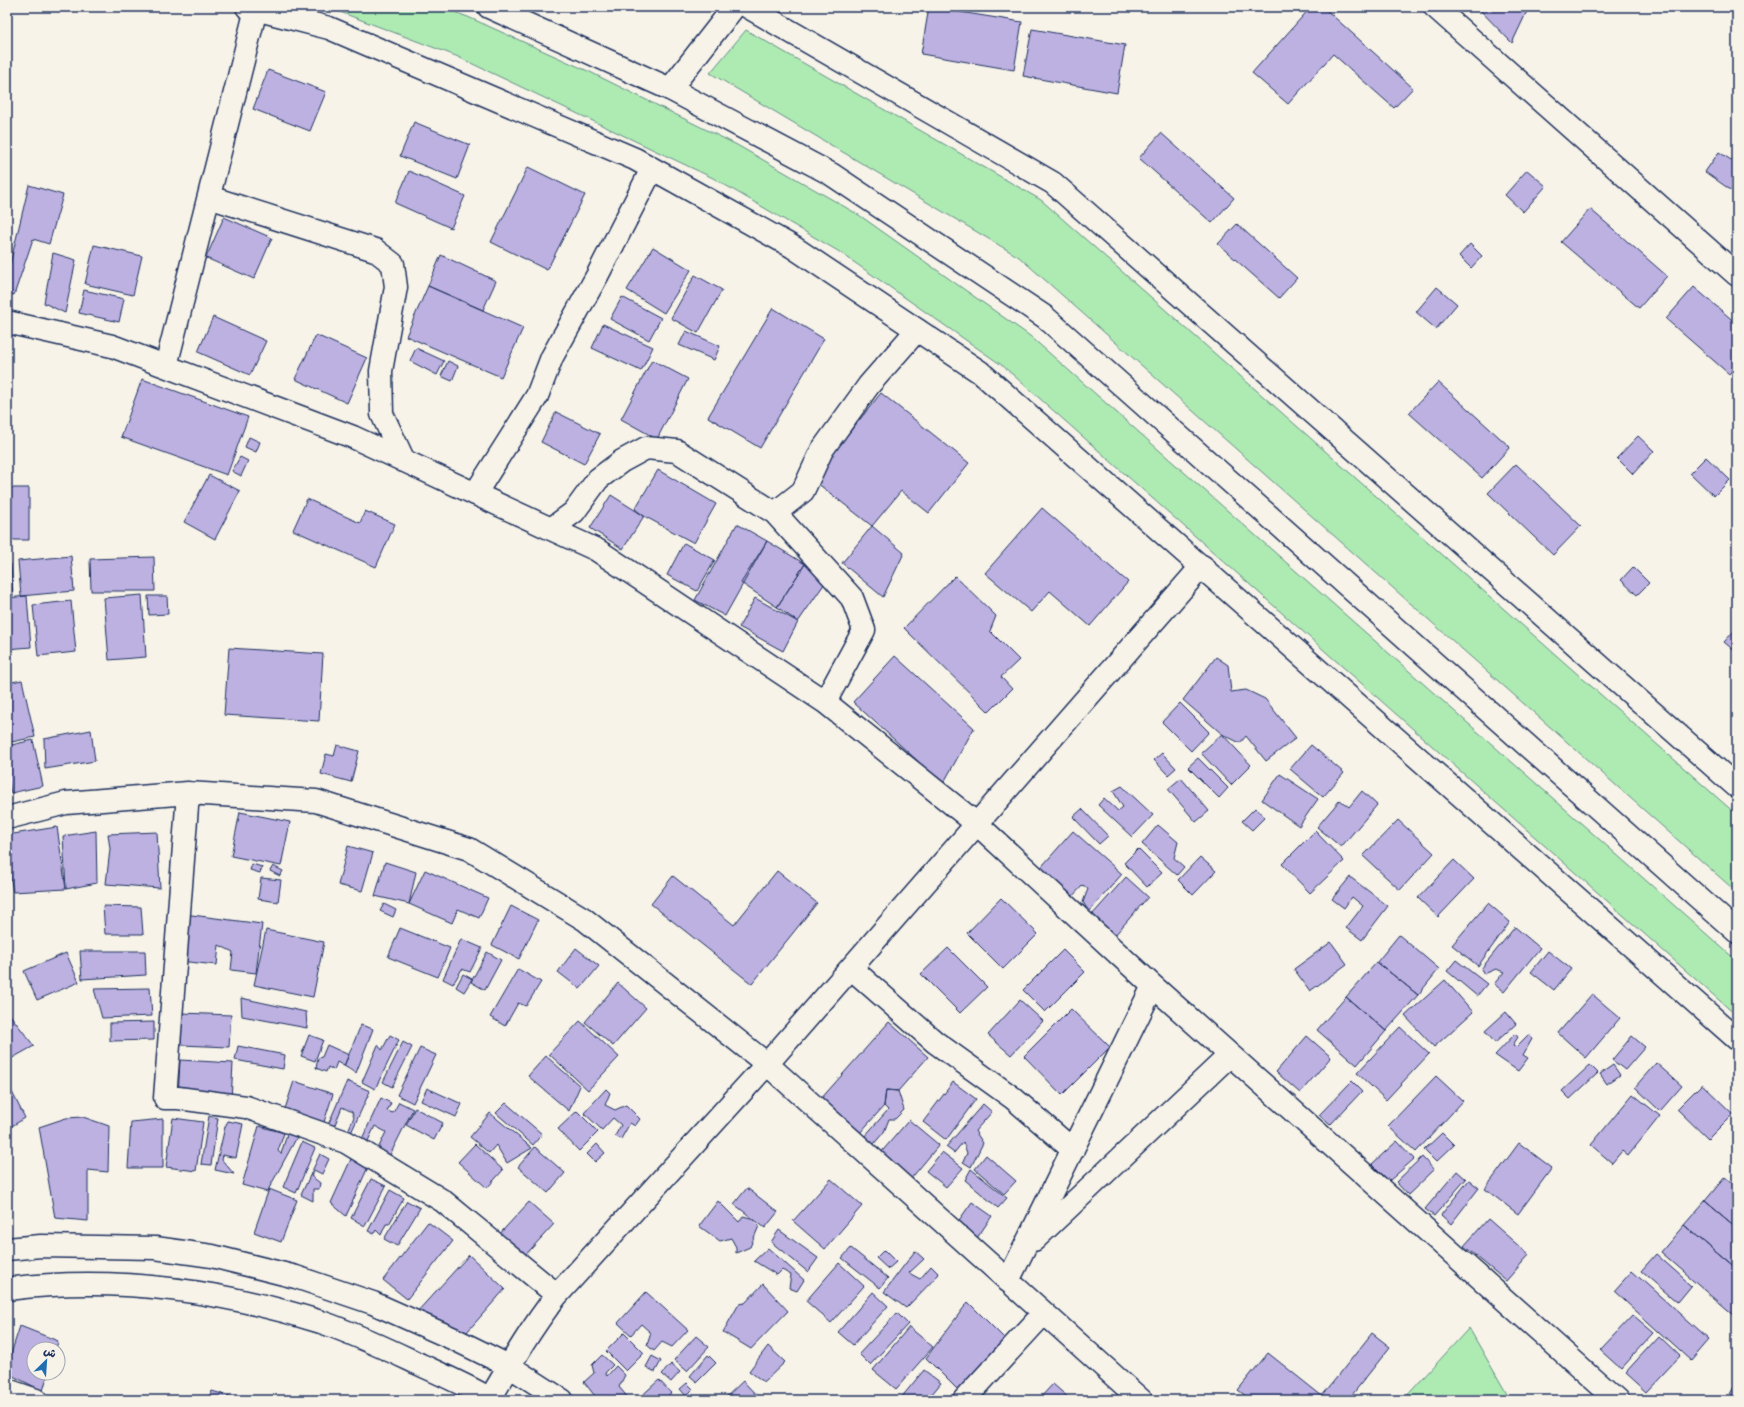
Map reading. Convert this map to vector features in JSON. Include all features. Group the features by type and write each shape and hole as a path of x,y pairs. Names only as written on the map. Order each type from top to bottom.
{"street":[{"path":"489,7 670,89 831,174 1045,317 1735,926"},
{"path":"670,89 734,7"},
{"path":"748,7 1053,182 1737,787"},
{"path":"1435,7 1737,275"},
{"path":"166,366 209,197 252,8 329,28 635,159 793,247 980,372 1202,566 1737,1039"},
{"path":"475,494 537,396 552,357 597,276 652,169"},
{"path":"209,197 375,250 393,264 396,287 381,371 382,414 404,461"},
{"path":"7,322 112,346 353,437 597,550 825,702 977,824 1153,986 1617,1400"},
{"path":"775,513 803,491 822,450 869,385 917,330"},
{"path":"551,529 574,512 598,479 622,461 646,448 677,451 775,513 852,598 864,630 825,702"},
{"path":"7,1289 83,1284 130,1285 189,1291 265,1306 322,1323 374,1343 491,1400 509,1366 540,1317 557,1295 767,1064 1202,566"},
{"path":"7,818 66,803 188,793 316,801 469,848 584,919 767,1064 1141,1400"},
{"path":"188,793 165,1098 178,1098 246,1107 346,1142 443,1201 557,1295"},
{"path":"851,968 934,1042 1013,1098 1073,1150"},
{"path":"1008,1281 1153,986"},
{"path":"1023,1251 1230,1055"},
{"path":"7,1249 41,1246 155,1248 212,1256 296,1277 373,1303 459,1341 509,1366 562,1400"},
{"path":"964,1400 1044,1313"},
{"path":"7,1390 36,1400"}],"green space":[{"path":"327,7 440,7 468,17 590,72 737,145 859,215 1030,336 1737,961 1737,1016 1003,366 838,251 713,178 456,56"},
{"path":"746,30 1041,200 1737,815 1737,882 1732,888 1019,257 710,73"},
{"path":"1469,1328 1509,1400 1403,1400"}],"building":[{"path":"929,7 1022,22 1014,70 921,54"},
{"path":"1311,7 1323,7 1413,88 1394,108 1333,54 1288,104 1252,73"},
{"path":"1477,7 1529,7 1512,43"},
{"path":"1032,29 1125,45 1117,93 1023,76"},
{"path":"268,70 326,92 310,131 253,109"},
{"path":"414,122 470,145 457,179 400,156"},
{"path":"1161,133 1234,198 1212,223 1139,158"},
{"path":"1719,152 1737,164 1737,190 1735,193 1705,172"},
{"path":"528,167 585,195 547,270 491,242"},
{"path":"1527,170 1546,186 1523,212 1505,195"},
{"path":"409,171 465,196 451,228 395,203"},
{"path":"29,185 63,195 49,244 33,239 14,295 7,293 7,277"},
{"path":"1590,209 1667,276 1639,308 1561,242"},
{"path":"224,217 272,238 254,279 206,258"},
{"path":"1237,224 1297,278 1279,298 1218,244"},
{"path":"1470,244 1482,256 1471,268 1459,256"},
{"path":"94,245 142,256 133,295 85,284"},
{"path":"653,247 691,270 664,313 627,290"},
{"path":"53,253 76,260 65,313 44,303"},
{"path":"441,255 496,281 483,310 428,286"},
{"path":"695,275 722,290 698,333 671,318"},
{"path":"428,286 523,328 501,377 406,336"},
{"path":"1437,287 1457,304 1436,329 1416,312"},
{"path":"1694,287 1737,324 1737,365 1729,374 1666,319"},
{"path":"84,290 124,299 119,322 79,313"},
{"path":"622,297 661,318 649,340 610,319"},
{"path":"773,308 824,339 760,448 708,417"},
{"path":"213,317 266,341 250,375 198,352"},
{"path":"603,324 653,347 641,371 592,348"},
{"path":"686,331 720,346 714,360 679,345"},
{"path":"316,335 367,358 347,403 295,379"},
{"path":"416,348 444,361 437,375 410,361"},
{"path":"652,360 688,379 657,439 621,419"},
{"path":"448,361 458,366 452,381 441,376"},
{"path":"142,379 248,417 227,475 121,437"},
{"path":"1438,382 1510,447 1482,478 1409,413"},
{"path":"881,393 969,463 929,513 901,491 872,526 812,479"},
{"path":"556,412 600,434 584,464 541,442"},
{"path":"1638,436 1654,451 1633,474 1617,458"},
{"path":"249,437 260,442 256,452 245,447"},
{"path":"240,457 248,461 241,476 232,471"},
{"path":"1706,457 1730,480 1714,496 1690,473"},
{"path":"1516,464 1581,526 1553,555 1488,493"},
{"path":"658,470 716,504 694,543 644,516 635,509"},
{"path":"209,475 240,491 215,539 184,522"},
{"path":"7,488 29,488 29,540 7,540"},
{"path":"611,495 644,516 623,549 590,528"},
{"path":"307,499 360,523 365,511 395,524 376,567 293,530"},
{"path":"1042,508 1128,582 1090,626 1050,591 1031,612 985,573"},
{"path":"737,524 767,541 725,616 695,600"},
{"path":"872,526 904,553 883,597 842,563"},
{"path":"767,541 805,564 777,607 741,583"},
{"path":"684,543 715,560 697,591 667,575"},
{"path":"71,556 74,591 21,596 18,561"},
{"path":"154,557 155,591 91,591 90,559"},
{"path":"7,564 11,564 13,596 7,596"},
{"path":"805,564 827,580 798,622 777,607"},
{"path":"1633,567 1649,583 1637,595 1621,580"},
{"path":"955,576 996,616 990,631 1019,660 1001,677 1012,689 989,712 904,628"},
{"path":"142,595 146,657 109,660 104,598"},
{"path":"27,596 31,647 7,649 7,598"},
{"path":"148,596 167,596 168,614 149,615"},
{"path":"755,598 798,622 783,651 739,627"},
{"path":"71,601 76,652 38,656 33,605"},
{"path":"1737,628 1737,653 1724,642"},
{"path":"229,648 323,654 319,721 224,715"},
{"path":"895,656 974,728 943,784 853,702"},
{"path":"1216,657 1228,665 1231,692 1246,690 1265,699 1296,738 1266,761 1246,736 1240,743 1222,734 1183,700"},
{"path":"22,680 35,737 7,743 7,683"},
{"path":"1180,703 1209,732 1191,751 1162,722"},
{"path":"91,730 95,761 45,769 44,739"},
{"path":"1222,734 1251,765 1231,785 1201,753"},
{"path":"33,740 43,786 11,793 7,775 7,746"},
{"path":"337,745 359,751 351,782 321,774 326,754 334,756"},
{"path":"1311,745 1344,773 1323,797 1290,769"},
{"path":"1162,753 1176,768 1168,775 1154,760"},
{"path":"1198,758 1228,788 1219,798 1188,767"},
{"path":"1280,774 1318,799 1299,826 1262,800"},
{"path":"1181,778 1209,811 1196,822 1168,789"},
{"path":"1122,786 1153,815 1132,837 1098,805 1104,798 1118,811 1123,807 1113,791"},
{"path":"1362,791 1377,805 1341,847 1317,827 1340,800 1349,807"},
{"path":"1255,808 1265,817 1252,830 1242,821"},
{"path":"1082,809 1108,836 1099,844 1073,817"},
{"path":"240,812 290,822 281,866 231,856"},
{"path":"1398,820 1434,853 1400,890 1363,856"},
{"path":"1158,825 1178,842 1174,858 1184,867 1177,875 1142,844"},
{"path":"57,827 66,889 13,892 7,857 7,835"},
{"path":"96,831 97,883 66,889 63,836"},
{"path":"1073,831 1122,874 1089,912 1083,902 1088,889 1083,885 1068,901 1036,873"},
{"path":"1315,831 1344,861 1310,893 1282,864"},
{"path":"157,832 160,888 106,884 110,849 108,834"},
{"path":"348,846 373,853 362,891 338,885"},
{"path":"1138,849 1162,873 1147,887 1124,863"},
{"path":"1200,857 1216,871 1193,895 1178,880"},
{"path":"1454,860 1474,879 1438,917 1418,898"},
{"path":"385,862 416,872 409,904 375,896"},
{"path":"252,864 262,867 260,873 250,870"},
{"path":"273,866 283,871 280,876 270,871"},
{"path":"425,870 488,898 479,918 458,909 452,923 409,904"},
{"path":"777,871 817,903 752,984 651,904 673,876 734,925"},
{"path":"1126,877 1148,897 1115,935 1092,915"},
{"path":"1350,877 1388,906 1362,940 1346,928 1363,906 1352,897 1344,908 1332,899"},
{"path":"261,878 281,880 278,902 258,899"},
{"path":"1001,898 1038,934 1003,969 967,933"},
{"path":"1488,903 1510,922 1478,966 1452,945"},
{"path":"384,904 396,910 393,917 380,911"},
{"path":"103,906 141,907 143,934 105,934"},
{"path":"511,906 538,920 519,959 492,945"},
{"path":"184,914 262,924 256,973 231,970 233,952 219,945 217,965 179,961"},
{"path":"1515,927 1540,948 1504,992 1494,984 1504,972 1496,969 1484,974 1481,969"},
{"path":"400,928 450,948 438,977 388,957"},
{"path":"266,930 324,942 313,997 254,985"},
{"path":"1399,935 1439,969 1418,995 1377,962"},
{"path":"461,939 482,948 470,972 462,969 453,984 443,979"},
{"path":"1331,942 1347,964 1310,991 1294,969"},
{"path":"576,948 599,966 580,989 558,972"},
{"path":"948,948 987,987 960,1013 921,974"},
{"path":"1063,950 1085,972 1045,1012 1023,990"},
{"path":"80,951 145,951 146,975 82,979"},
{"path":"1548,951 1571,969 1554,990 1531,972"},
{"path":"487,952 501,960 485,990 471,982"},
{"path":"66,953 79,982 37,1000 24,971"},
{"path":"1456,960 1487,984 1477,996 1447,971"},
{"path":"1377,962 1418,995 1386,1031 1346,997"},
{"path":"518,969 541,982 526,1006 518,1003 505,1026 490,1017"},
{"path":"463,974 472,979 464,992 456,987"},
{"path":"1445,980 1473,1012 1434,1047 1405,1016"},
{"path":"618,983 646,1008 613,1046 585,1022"},
{"path":"150,988 152,1016 102,1018 94,989"},
{"path":"1592,994 1620,1018 1586,1058 1558,1033"},
{"path":"1346,997 1386,1031 1357,1065 1317,1030"},
{"path":"241,998 306,1012 307,1028 242,1016"},
{"path":"1020,1000 1043,1021 1011,1055 988,1035"},
{"path":"1071,1009 1110,1047 1062,1095 1024,1056"},
{"path":"7,1011 34,1046 7,1061"},
{"path":"1506,1012 1516,1024 1495,1043 1485,1031"},
{"path":"182,1013 231,1015 229,1047 181,1045"},
{"path":"580,1021 619,1057 588,1090 549,1054"},
{"path":"154,1022 154,1040 110,1041 110,1023"},
{"path":"889,1022 928,1057 898,1091 886,1090 884,1106 858,1135 819,1101"},
{"path":"361,1025 373,1029 356,1073 344,1066"},
{"path":"1400,1027 1429,1054 1386,1100 1357,1073"},
{"path":"1515,1034 1518,1037 1513,1045 1516,1047 1529,1034 1532,1039 1523,1055 1528,1058 1518,1071 1495,1055"},
{"path":"309,1035 323,1040 315,1061 301,1056"},
{"path":"390,1035 399,1040 375,1089 362,1082 378,1045 382,1050"},
{"path":"1307,1036 1331,1057 1300,1093 1276,1072"},
{"path":"1632,1036 1645,1047 1625,1070 1612,1060"},
{"path":"403,1042 412,1047 392,1087 383,1082"},
{"path":"327,1045 349,1055 344,1066 337,1062 334,1070 328,1067 326,1072 316,1068 318,1058 322,1057"},
{"path":"238,1046 285,1055 283,1069 235,1060"},
{"path":"420,1048 436,1055 413,1103 397,1095"},
{"path":"546,1056 580,1086 569,1111 528,1076"},
{"path":"180,1060 233,1063 231,1101 178,1098"},
{"path":"1656,1063 1682,1086 1660,1111 1635,1087"},
{"path":"1590,1065 1598,1073 1570,1099 1562,1091"},
{"path":"1613,1065 1620,1075 1607,1084 1600,1074"},
{"path":"1436,1076 1463,1101 1416,1152 1388,1126"},
{"path":"294,1081 333,1094 323,1125 284,1112"},
{"path":"347,1081 370,1091 350,1135 347,1133 354,1117 352,1112 342,1107 334,1127 328,1125"},
{"path":"1352,1081 1362,1091 1330,1125 1319,1115"},
{"path":"7,1082 25,1118 7,1129"},
{"path":"953,1082 976,1099 946,1140 923,1122"},
{"path":"1702,1084 1733,1114 1708,1139 1677,1109"},
{"path":"427,1088 462,1104 456,1117 421,1101"},
{"path":"606,1089 610,1093 605,1105 615,1110 626,1105 640,1119 635,1126 630,1123 621,1139 615,1136 621,1125 613,1118 602,1130 584,1113"},
{"path":"886,1090 898,1091 904,1110 895,1119 889,1119 884,1132 872,1146 863,1138 888,1110 884,1106"},
{"path":"1633,1094 1660,1116 1628,1156 1622,1151 1612,1163 1591,1145"},
{"path":"381,1098 391,1103 387,1111 393,1113 399,1102 413,1109 390,1155 378,1149 386,1132 375,1126 367,1143 361,1141"},
{"path":"506,1103 542,1134 533,1145 496,1113"},
{"path":"983,1104 992,1112 975,1131 983,1143 971,1167 963,1162 967,1153 963,1142 954,1153 946,1147"},
{"path":"415,1108 443,1123 434,1140 406,1125"},
{"path":"577,1111 598,1132 579,1151 558,1129"},
{"path":"490,1113 532,1148 507,1163 496,1145 489,1153 470,1137"},
{"path":"209,1116 218,1118 211,1165 201,1164"},
{"path":"83,1117 109,1126 108,1172 88,1170 88,1221 55,1218 39,1127 66,1118"},
{"path":"173,1118 203,1122 196,1171 166,1167"},
{"path":"163,1119 163,1168 128,1168 131,1122"},
{"path":"909,1120 939,1145 909,1181 878,1156"},
{"path":"228,1121 243,1124 236,1158 223,1155 222,1160 234,1174 215,1170 225,1127"},
{"path":"259,1126 284,1133 278,1151 281,1154 287,1134 297,1137 267,1192 242,1185"},
{"path":"1442,1133 1454,1145 1436,1162 1424,1150"},
{"path":"1397,1141 1414,1159 1389,1181 1372,1164"},
{"path":"302,1142 315,1148 296,1193 283,1187"},
{"path":"1519,1143 1552,1168 1518,1214 1485,1189"},
{"path":"475,1144 503,1170 487,1188 458,1162"},
{"path":"597,1144 605,1153 595,1162 587,1154"},
{"path":"535,1147 565,1173 548,1193 518,1167"},
{"path":"942,1152 963,1168 946,1187 926,1171"},
{"path":"320,1154 329,1159 322,1174 314,1170 311,1176 320,1183 319,1189 313,1189 313,1201 301,1195"},
{"path":"986,1155 1016,1181 1004,1194 975,1169"},
{"path":"1422,1157 1434,1170 1408,1195 1396,1182"},
{"path":"351,1159 368,1167 346,1216 331,1203"},
{"path":"971,1169 1007,1198 998,1208 965,1180"},
{"path":"1457,1171 1466,1179 1434,1216 1425,1209"},
{"path":"1725,1177 1737,1187 1737,1228 1705,1201"},
{"path":"371,1179 386,1186 365,1226 351,1218"},
{"path":"831,1179 862,1206 825,1249 793,1221"},
{"path":"1469,1180 1479,1188 1451,1224 1441,1215"},
{"path":"747,1188 778,1212 765,1228 734,1204"},
{"path":"269,1189 297,1200 281,1242 254,1232"},
{"path":"390,1190 404,1198 389,1224 386,1224 381,1235 376,1230 374,1234 368,1231"},
{"path":"407,1201 420,1208 397,1246 384,1239"},
{"path":"718,1201 739,1222 743,1216 751,1218 759,1226 750,1247 736,1253 736,1247 731,1238 720,1241 699,1226"},
{"path":"1705,1201 1737,1228 1737,1270 1684,1225"},
{"path":"529,1202 554,1224 519,1262 494,1240"},
{"path":"972,1202 992,1216 977,1238 952,1230"},
{"path":"1488,1219 1529,1255 1506,1281 1464,1246"},
{"path":"428,1222 453,1241 407,1299 383,1280"},
{"path":"1684,1225 1737,1270 1737,1313 1735,1316 1661,1252"},
{"path":"779,1230 818,1258 808,1272 771,1242"},
{"path":"768,1248 804,1280 797,1291 789,1288 791,1275 782,1270 777,1275 754,1261"},
{"path":"851,1248 888,1278 880,1288 842,1258"},
{"path":"884,1250 896,1262 888,1269 876,1258"},
{"path":"915,1251 924,1259 909,1273 920,1279 931,1266 939,1274 906,1308 884,1292"},
{"path":"1656,1254 1691,1285 1677,1302 1641,1271"},
{"path":"469,1255 505,1289 459,1341 416,1313"},
{"path":"839,1263 864,1286 831,1323 806,1301"},
{"path":"1632,1271 1709,1340 1691,1361 1614,1291"},
{"path":"763,1284 788,1311 751,1349 723,1332 739,1304 745,1303"},
{"path":"646,1292 688,1330 672,1347 662,1342 654,1351 647,1345 651,1333 641,1324 631,1335 618,1323"},
{"path":"873,1292 888,1306 853,1345 838,1332"},
{"path":"968,1302 1006,1340 962,1394 926,1358"},
{"path":"897,1313 908,1324 870,1365 859,1354"},
{"path":"1633,1315 1654,1333 1621,1369 1600,1350"},
{"path":"20,1326 58,1341 26,1341 26,1381 46,1381 43,1391 7,1373 7,1366"},
{"path":"909,1327 933,1347 896,1389 873,1370"},
{"path":"624,1333 644,1353 626,1371 606,1351"},
{"path":"1372,1333 1390,1347 1348,1400 1251,1400 1238,1390 1268,1353 1322,1396"},
{"path":"696,1336 709,1347 687,1371 674,1360"},
{"path":"1659,1336 1680,1356 1646,1392 1625,1373"},
{"path":"768,1346 785,1362 764,1382 749,1371"},
{"path":"602,1355 613,1365 605,1373 607,1376 616,1366 625,1375 619,1387 630,1400 607,1400 604,1396 598,1400 584,1382 594,1373 592,1365"},
{"path":"708,1355 716,1363 697,1382 690,1376"},
{"path":"652,1356 661,1361 655,1372 646,1367"},
{"path":"671,1364 680,1372 671,1382 662,1374"},
{"path":"924,1370 941,1383 927,1400 900,1399"},
{"path":"1737,1379 1737,1400 1736,1400 1729,1393"},
{"path":"659,1380 671,1393 663,1400 637,1400"},
{"path":"743,1381 761,1400 723,1400"},
{"path":"687,1383 693,1389 686,1396 680,1389"},
{"path":"1053,1384 1070,1399 1038,1400"},
{"path":"212,1391 236,1398 236,1400 209,1400"}]}
